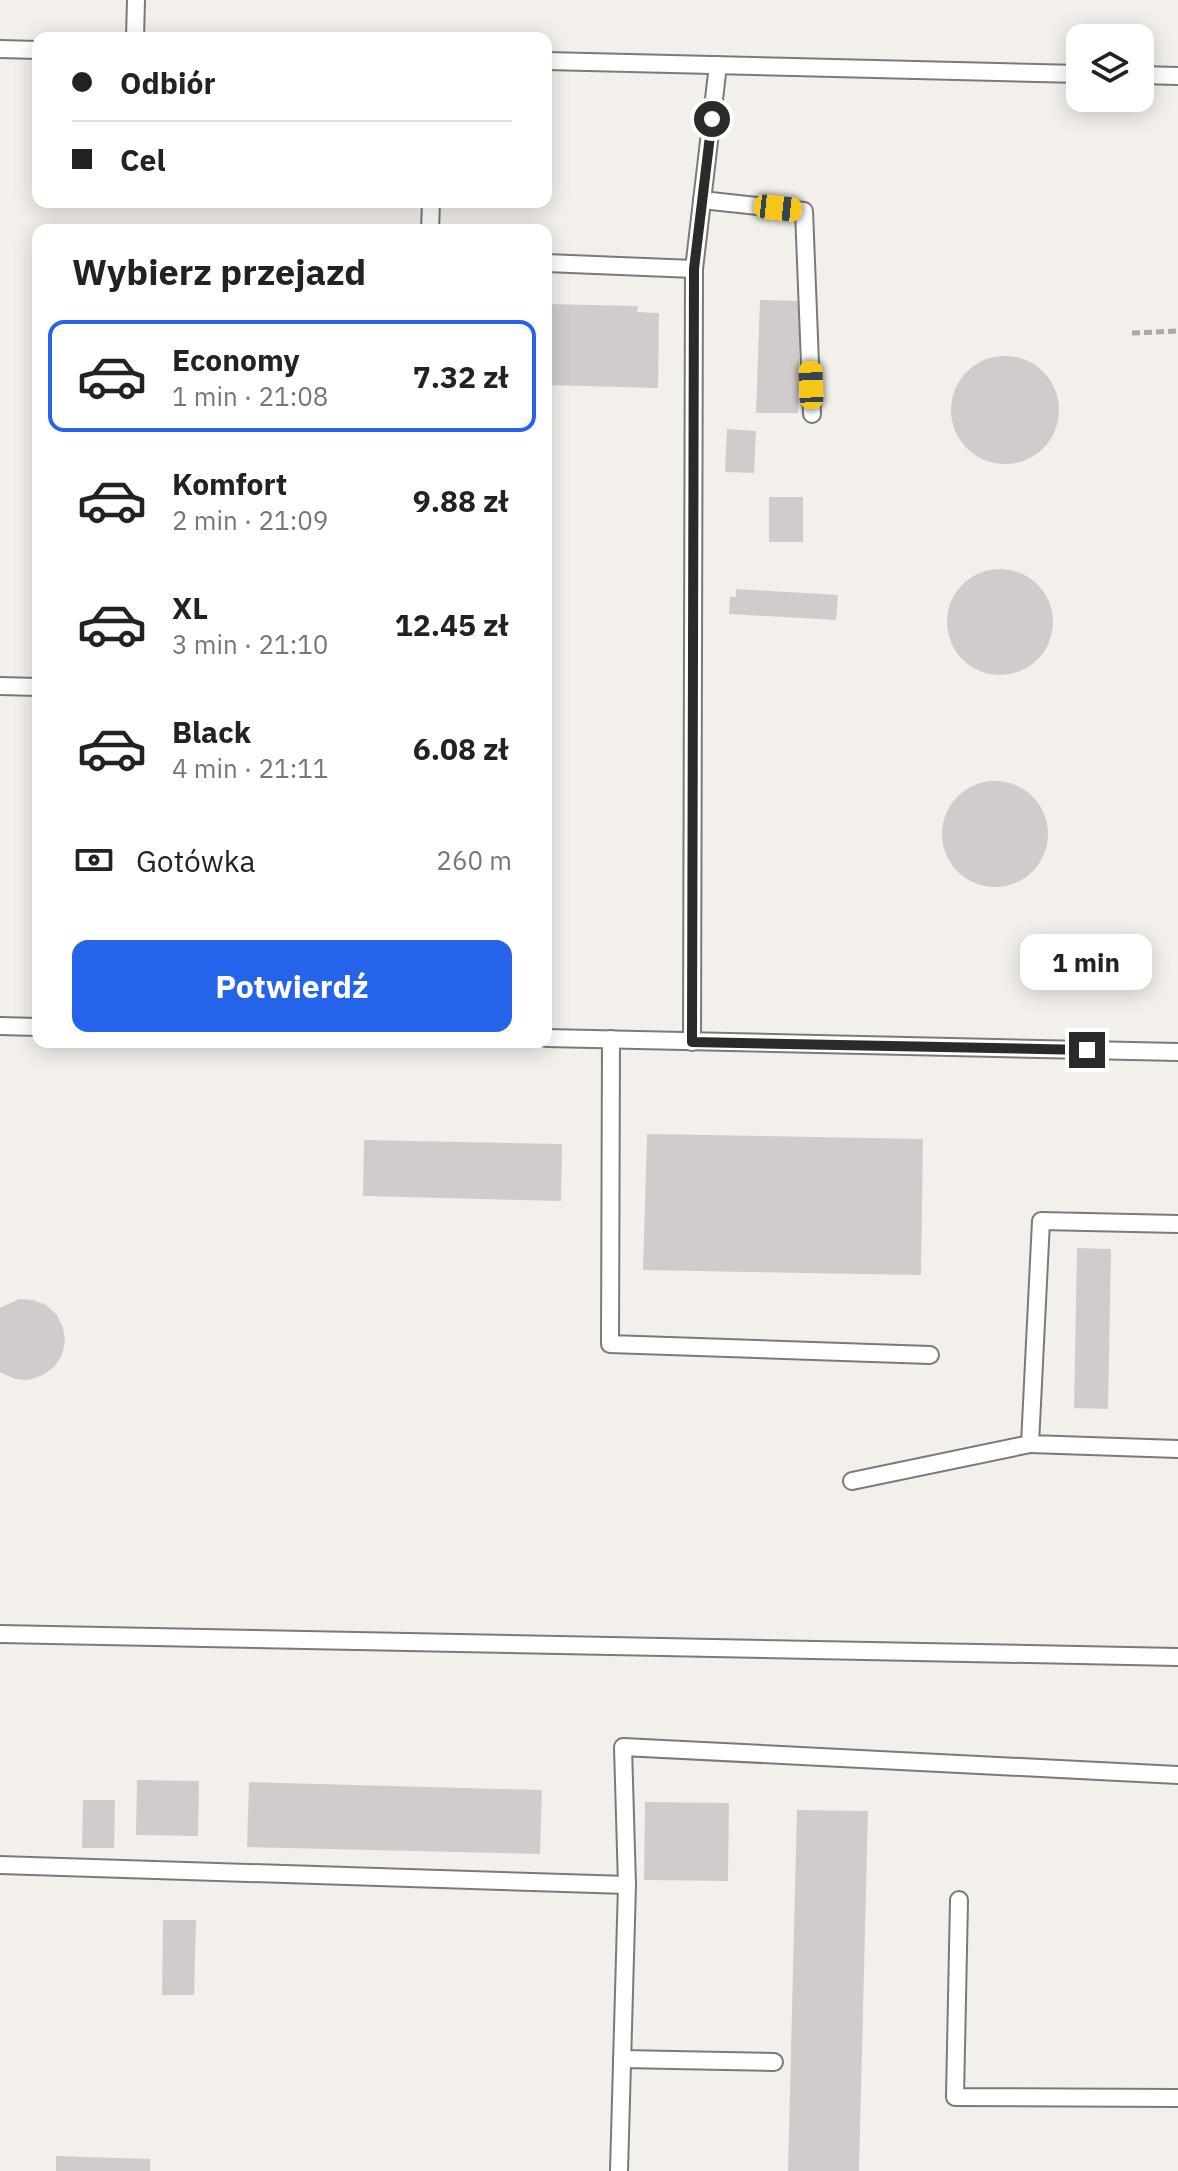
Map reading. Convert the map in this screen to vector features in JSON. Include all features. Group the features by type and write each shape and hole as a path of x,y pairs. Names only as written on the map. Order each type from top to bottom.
{"lane":[{"path":"135,32 136,0"},
{"path":"0,49 32,50"},
{"path":"552,61 1066,74"},
{"path":"692,1042 694,269 718,65"},
{"path":"1154,75 1178,76"},
{"path":"702,200 804,211 812,414"},
{"path":"552,263 694,269"},
{"path":"0,686 32,687"},
{"path":"0,1026 32,1027"},
{"path":"552,1038 1178,1052"},
{"path":"611,1039 610,1344 930,1355"},
{"path":"1030,1444 1041,1221 1178,1224"},
{"path":"852,1481 1030,1444 1178,1449"},
{"path":"0,1634 1178,1657"},
{"path":"619,2171 627,1885 623,1747 1178,1775"},
{"path":"0,1865 627,1885"},
{"path":"959,1900 955,2097 1178,2098"},
{"path":"622,2059 774,2062"}],"path":[{"path":"1132,333 1178,331"}],"building":[{"path":"760,300 801,301 798,413 756,413"},
{"path":"552,304 638,306 637,312 659,313 658,388 552,385"},
{"path":"1005,356 1035,365 1043,372 1050,380 1059,410 1050,440 1043,448 1035,455 1005,464 975,455 967,448 960,440 951,410 960,380 967,372 975,365"},
{"path":"727,429 756,431 754,473 725,472"},
{"path":"769,497 803,497 803,542 769,542"},
{"path":"1000,569 1020,573 1038,584 1049,602 1053,622 1049,642 1038,660 1020,671 1000,675 980,671 962,660 951,642 947,622 951,602 962,584 980,573"},
{"path":"736,589 838,595 836,620 729,614 730,597 736,597"},
{"path":"995,781 1015,785 1033,796 1044,814 1048,834 1044,854 1033,872 1015,883 995,887 975,883 957,872 946,854 942,834 946,814 957,796 975,785"},
{"path":"647,1134 923,1139 921,1275 643,1270"},
{"path":"364,1140 562,1144 561,1201 363,1196"},
{"path":"1077,1248 1111,1249 1108,1409 1074,1408"},
{"path":"19,1299 46,1305 57,1315 65,1341 62,1355 54,1367 29,1380 15,1379 0,1372 0,1308"},
{"path":"137,1780 199,1781 198,1836 136,1835"},
{"path":"249,1782 542,1790 540,1854 247,1847"},
{"path":"83,1800 115,1800 114,1848 82,1848"},
{"path":"645,1802 729,1803 728,1881 644,1880"},
{"path":"797,1810 868,1811 859,2171 788,2171"},
{"path":"163,1920 196,1920 194,1995 162,1995"},
{"path":"56,2156 150,2159 150,2171 56,2171"}],"route":[{"path":"712,119 694,269 692,1042 1087,1050"}]}
